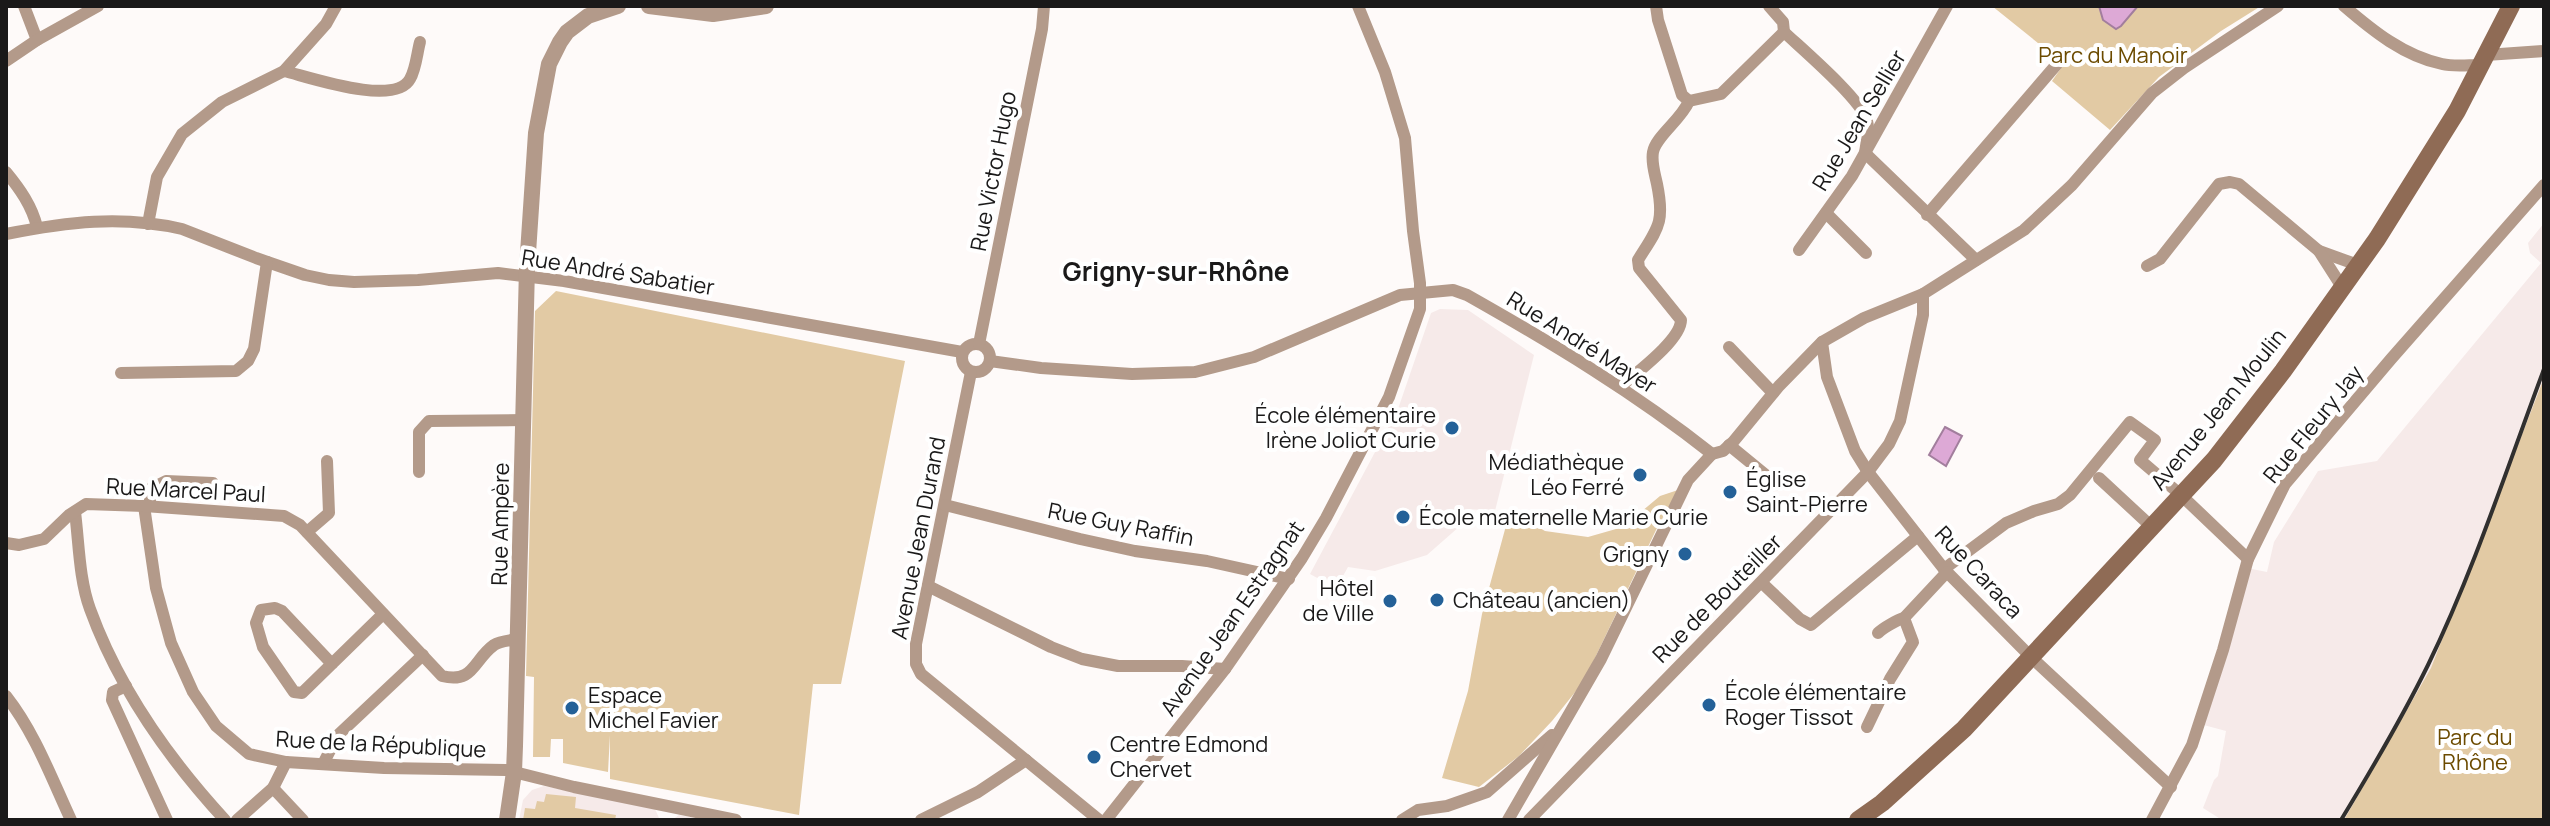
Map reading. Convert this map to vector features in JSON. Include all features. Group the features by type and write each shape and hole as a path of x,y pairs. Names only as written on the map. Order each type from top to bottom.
{"main road":[{"name":"Avenue Jean Moulin","path":"1858,820 1882,803 1964,729 2214,460 2377,239 2457,111 2511,6"}],"street":[{"path":"24,6 37,40"},
{"path":"6,61 98,6"},
{"path":"148,224 157,177 182,134 222,102 284,71 326,24 336,6"},
{"name":"Rue Ampère","path":"507,820 514,772 527,276 536,133 549,64 560,42 576,25 599,11 618,6"},
{"path":"649,6 713,14 766,6"},
{"name":"Rue Victor Hugo","path":"979,344 1044,6"},
{"name":"Avenue Jean Estragnat","path":"1106,820 1225,669 1289,579 1326,518 1389,397 1420,309 1405,138 1385,72 1358,6"},
{"path":"1656,6 1682,95 1689,101 1721,94 1784,32"},
{"path":"1769,6 1783,22 1784,32 1826,70 1864,113 1868,128 1865,153 1976,260"},
{"name":"Rue Jean Sellier","path":"1799,250 1852,176 1947,6"},
{"path":"1508,820 1601,659 1688,480 1712,454 1723,451 1729,445 1822,342 1846,327 1923,294 2024,230 2072,185 2152,93 2278,6"},
{"path":"2344,6 2377,35 2413,55 2444,65 2544,51"},
{"path":"284,71 378,92 400,89 410,80 420,42"},
{"path":"1927,215 2057,64"},
{"path":"1620,387 1673,339 1681,327 1681,320 1639,268 1638,260 1659,227 1662,215 1652,154 1656,144 1683,114 1689,101"},
{"path":"6,172 20,188 35,216 37,227"},
{"path":"2147,266 2160,259 2219,184 2230,182 2239,184 2319,251 2342,287"},
{"name":"Rue Fleury Jay","path":"2152,820 2192,745 2248,559 2285,484 2544,185"},
{"path":"1826,213 1866,253"},
{"name":"Rue André Sabatier","path":"6,234 72,222 107,220 148,224 182,229 305,275 354,282 498,273 527,276 962,352"},
{"path":"2319,251 2358,265"},
{"path":"121,373 236,371 248,361 254,349 267,262"},
{"name":"Rue André Mayer","path":"1421,293 1453,290 1467,295 1552,343 1620,387 1666,417 1712,454"},
{"path":"990,361 1132,374 1195,372 1254,357 1400,295 1421,293"},
{"name":"Rue de Bouteiller","path":"1529,820 1762,583 1868,472 1889,444 1900,421 1923,315 1923,294"},
{"name":"Rue Caraca","path":"1822,342 1827,377 1855,451 1918,536 1945,570 2032,658 2171,787"},
{"path":"979,344 988,350 990,361 981,372 971,372 962,364 962,352 969,345 979,344"},
{"path":"1729,347 1773,393"},
{"name":"Avenue Jean Durand","path":"971,372 916,644 918,669 1099,820"},
{"path":"419,472 419,432 429,421 524,420"},
{"path":"1878,633 1904,618 1945,570 2006,523 2058,504 2070,495 2130,422 2155,440 2140,460 2248,559"},
{"path":"1729,445 1778,485"},
{"path":"307,532 329,513 327,461"},
{"path":"2099,478 2153,528"},
{"path":"147,506 150,489 166,481 213,483"},
{"name":"Rue Marcel Paul","path":"75,512 86,504 284,516 307,532 442,676 455,679 468,674 495,644 519,639"},
{"name":"Rue Guy Raffin","path":"945,505 1135,551 1207,561 1289,579"},
{"name":"Rue de la République","path":"147,506 156,588 171,643 193,692 216,726 249,754 286,762 514,772 736,820"},
{"path":"6,543 19,545 44,539 75,512"},
{"path":"75,512 89,607 126,686 163,746 225,820"},
{"path":"1762,583 1800,619 1811,625 1918,536"},
{"path":"928,586 1051,647 1082,659 1118,666 1225,669"},
{"path":"332,664 282,611 275,608 261,610 256,623 263,647 294,692 302,693 332,664 383,614"},
{"path":"1867,727 1890,679 1913,642 1904,618"},
{"path":"323,764 338,735 423,655"},
{"path":"126,686 113,692 112,700 167,820"},
{"path":"6,696 36,742 71,820"},
{"path":"1402,820 1418,810 1447,806 1487,792 1561,728"},
{"path":"921,820 978,792 1026,760"},
{"path":"237,820 273,788 286,762"},
{"path":"273,788 303,820"}],"shaded area":[{"path":"2099,6 2138,6 2116,29 2103,20"},
{"path":"2544,223 2544,403 2431,681 2359,820 2222,820 2203,808 2218,776 2226,731 2200,724 2247,568 2267,572 2274,542 2318,471 2377,461 2541,263 2530,253 2528,243"},
{"name":"École élémentaire Irène Joliot Curie","path":"1440,309 1468,310 1534,355 1495,511 1468,509 1460,526 1427,555 1375,571 1348,567 1343,576 1321,580 1310,574 1398,409 1431,313"},
{"path":"1945,427 1962,436 1946,466 1929,455"},
{"path":"544,786 655,809 659,818 672,820 519,820 523,800 532,790"},
{"path":"679,815 708,820 672,820"}],"green space":[{"name":"Parc du Manoir","path":"1992,6 2261,6 2159,77 2110,130 2052,81 2064,64"},
{"path":"556,291 905,361 841,684 813,684 799,815 610,779 610,735 608,772 563,763 563,739 551,739 550,757 533,757 534,677 526,676 535,311"},
{"name":"Parc du Rhône","path":"2544,378 2544,820 2344,820 2431,668"},
{"path":"1678,490 1584,681 1552,721 1519,756 1479,787 1442,778 1468,691 1482,614 1510,511 1545,531 1588,537 1623,527 1660,496"},
{"path":"546,794 576,797 575,808 616,815 615,820 523,820 525,808 535,809 537,801 544,802"}],"railway":[{"path":"2341,820 2397,724 2445,629 2544,369"}],"place":[{"name":"École élémentaire Irène Joliot Curie","path":"1452,428"},
{"name":"Médiathèque Léo Ferré","path":"1640,475"},
{"name":"Église Saint-Pierre","path":"1730,492"},
{"name":"École maternelle Marie Curie","path":"1403,517"},
{"name":"Grigny","path":"1685,554"},
{"name":"Château (ancien)","path":"1437,600"},
{"name":"Hôtel de Ville","path":"1390,601"},
{"name":"École élémentaire Roger Tissot","path":"1709,705"},
{"name":"Espace Michel Favier","path":"572,708"},
{"name":"Centre Edmond Chervet","path":"1094,757"}],"district":[{"name":"Grigny-sur-Rhône","path":"1176,271"}]}
